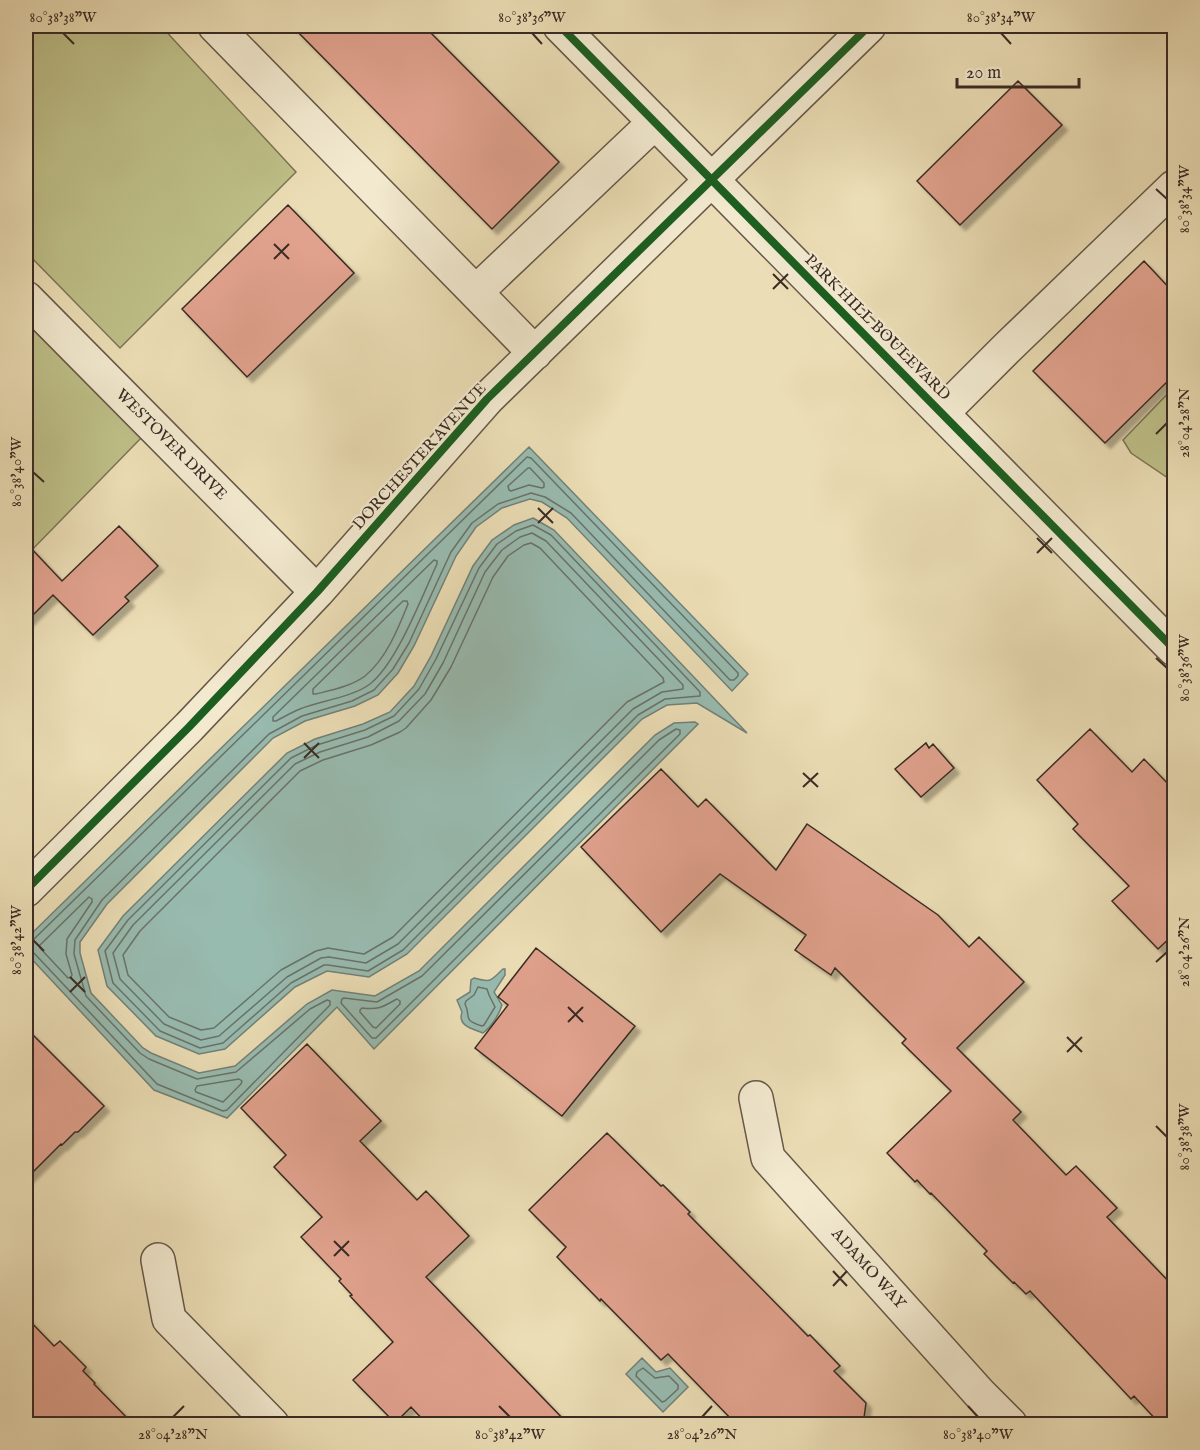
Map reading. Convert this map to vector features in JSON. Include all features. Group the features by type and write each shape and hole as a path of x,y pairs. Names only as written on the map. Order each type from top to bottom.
{"street":[{"path":"216,26 535,353"},
{"name":"PARK HILL BOULEVARD","path":"560,26 1174,649"},
{"name":"DORCHESTER AVENUE","path":"26,890 189,727 317,592 487,399 869,26"},
{"path":"476,292 655,122"},
{"path":"942,413 1174,188"},
{"name":"WESTOVER DRIVE","path":"26,298 317,592"},
{"name":"ADAMO WAY","path":"756,1098 768,1158 1010,1425"},
{"path":"158,1260 169,1319 272,1425"}],"green space":[{"path":"26,26 161,26 296,172 120,348 26,252"},
{"path":"26,321 143,436 26,556"},
{"path":"1174,387 1174,482 1131,453 1123,440"}],"water":[{"path":"529,447 748,674 732,691 567,518 542,502 530,499 502,508 476,527 456,556 414,646 398,673 378,695 355,706 305,721 273,738 107,904 80,942 80,953 91,993 143,1048 151,1053 199,1073 235,1066 307,1004 332,990 375,996 419,971 655,735 674,723 695,722 698,724 374,1049 337,1007 227,1118 154,1090 26,953 26,939"},
{"path":"533,518 554,530 747,733 697,703 667,705 642,719 407,954 369,977 327,971 295,987 225,1049 199,1054 156,1036 107,986 98,950 123,916 287,753 315,739 363,724 390,712 414,686 431,656 473,566 492,540 514,525"},
{"path":"505,969 505,975 494,992 502,1005 489,1028 483,1033 464,1024 457,1000 470,992 471,980 474,978 490,980"},
{"path":"642,1358 656,1372 670,1368 688,1387 663,1412 626,1374"}],"building":[{"path":"292,26 424,26 559,162 492,229"},
{"path":"1018,81 1062,125 960,225 917,181"},
{"path":"288,205 354,273 247,377 182,309"},
{"path":"1144,261 1174,293 1174,375 1105,443 1033,371"},
{"path":"119,526 158,566 125,597 129,601 93,635 53,595 26,622 26,543 62,581"},
{"path":"1090,729 1132,772 1144,759 1174,790 1174,934 1158,949 1112,901 1129,886 1073,829 1078,824 1037,780"},
{"path":"926,743 929,748 933,744 954,768 921,797 895,769"},
{"path":"661,769 698,807 706,799 776,870 807,824 938,915 969,947 979,937 1024,982 957,1048 1021,1112 1013,1120 1066,1175 1076,1166 1117,1208 1107,1217 1174,1287 1174,1425 1161,1425 1134,1396 1131,1399 1030,1291 1026,1294 1013,1283 984,1254 987,1251 931,1193 917,1180 915,1182 887,1153 951,1091 902,1043 906,1039 835,968 831,975 795,950 806,935 720,874 661,932 581,847"},
{"path":"536,948 635,1026 562,1116 475,1048 508,1005 498,997"},
{"path":"26,1028 104,1106 26,1179"},
{"path":"307,1044 381,1121 360,1141 417,1200 426,1191 469,1236 426,1277 569,1425 428,1425 411,1407 395,1423 353,1380 393,1342 350,1296 352,1295 339,1281 341,1279 301,1237 322,1217 274,1167 286,1155 241,1108"},
{"path":"607,1133 690,1212 688,1214 840,1366 834,1371 866,1403 863,1425 737,1425 668,1354 661,1360 557,1257 566,1247 529,1210"},
{"path":"26,1317 54,1346 60,1341 86,1367 83,1371 134,1425 26,1425"}],"cycle path":[{"path":"560,26 1174,649"},
{"path":"26,890 189,727 317,592 487,399 869,26"}]}
